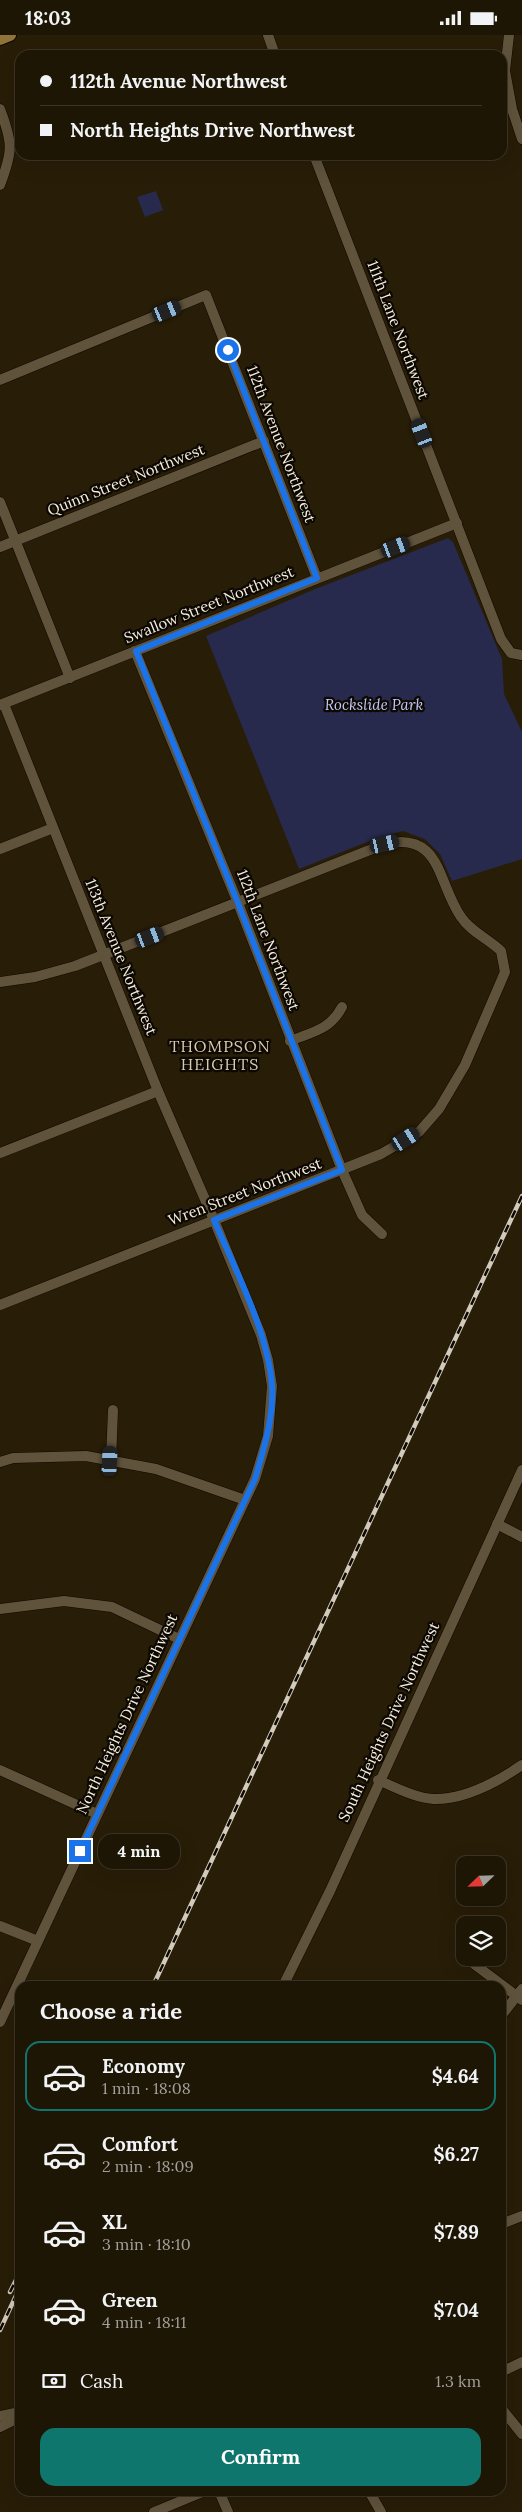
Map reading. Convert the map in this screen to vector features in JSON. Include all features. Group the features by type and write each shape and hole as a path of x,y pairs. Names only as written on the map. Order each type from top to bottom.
{"main road":[{"path":"0,39 10,35"}],"street":[{"path":"268,35 273,50"},
{"path":"507,50 508,35"},
{"path":"507,82 512,109 522,139"},
{"path":"0,109 10,138 10,159 0,185"},
{"name":"111th Lane Northwest","path":"316,160 502,639 511,653 522,655"},
{"name":"112th Avenue Northwest","path":"0,380 206,295 317,578"},
{"name":"Quinn Street Northwest","path":"0,547 264,441"},
{"path":"0,502 70,677"},
{"name":"Swallow Street Northwest","path":"2,705 457,523"},
{"name":"112th Lane Northwest","path":"136,651 238,903 290,1041 342,1170 362,1215 382,1234"},
{"name":"113th Avenue Northwest","path":"2,705 105,954 158,1091 214,1220"},
{"path":"0,849 53,828"},
{"name":"Wren Street Northwest","path":"0,1305 381,1155 419,1132 439,1109 465,1065 504,979 505,964 501,951 473,930 461,917 433,856 419,845 409,841 385,844 238,903"},
{"path":"0,982 35,977 75,966 238,903"},
{"path":"290,1041 325,1027 335,1020 342,1007"},
{"path":"0,1153 158,1091"},
{"name":"North Heights Drive Northwest","path":"19,1981 178,1639 255,1479 268,1436 272,1386 268,1360 261,1335 214,1220"},
{"path":"110,1461 113,1410"},
{"path":"0,1462 13,1459 86,1456 156,1469 245,1500"},
{"name":"South Heights Drive Northwest","path":"285,1981 330,1891 378,1780 522,1470"},
{"path":"497,1524 522,1537"},
{"path":"0,1609 64,1601 112,1607 178,1639"},
{"path":"378,1780 422,1796 443,1798 467,1793 522,1765"},
{"path":"0,1770 97,1814"},
{"path":"0,1926 38,1941"},
{"path":"477,1966 499,1981"},
{"path":"506,1986 520,1995 506,2010"},
{"name":"North Heights Drive Northwest","path":"0,2022 15,1990"},
{"path":"506,2222 522,2216"},
{"path":"506,2370 522,2362"},
{"path":"0,2416 15,2413"},
{"path":"506,2414 522,2434"},
{"path":"0,2427 15,2420"},
{"path":"154,2512 193,2496"},
{"path":"221,2496 228,2512"},
{"path":"371,2496 381,2512"}],"green space":[{"path":"156,191 163,210 145,217 137,197"},
{"name":"Rockslide Park","path":"448,538 453,542 502,659 504,694 522,732 522,859 452,881 440,854 425,839 403,831 377,838 299,869 206,636 315,589"}],"railway":[{"path":"155,1981 522,1196"},
{"path":"10,2292 15,2282"},
{"path":"0,2330 15,2298"}],"district":[{"name":"THOMPSON HEIGHTS","path":"220,1055"}],"route":[{"path":"80,1851 178,1639 255,1479 268,1436 272,1386 268,1360 261,1335 214,1220 342,1170 290,1041 238,903 136,651 317,578 228,350"}]}
